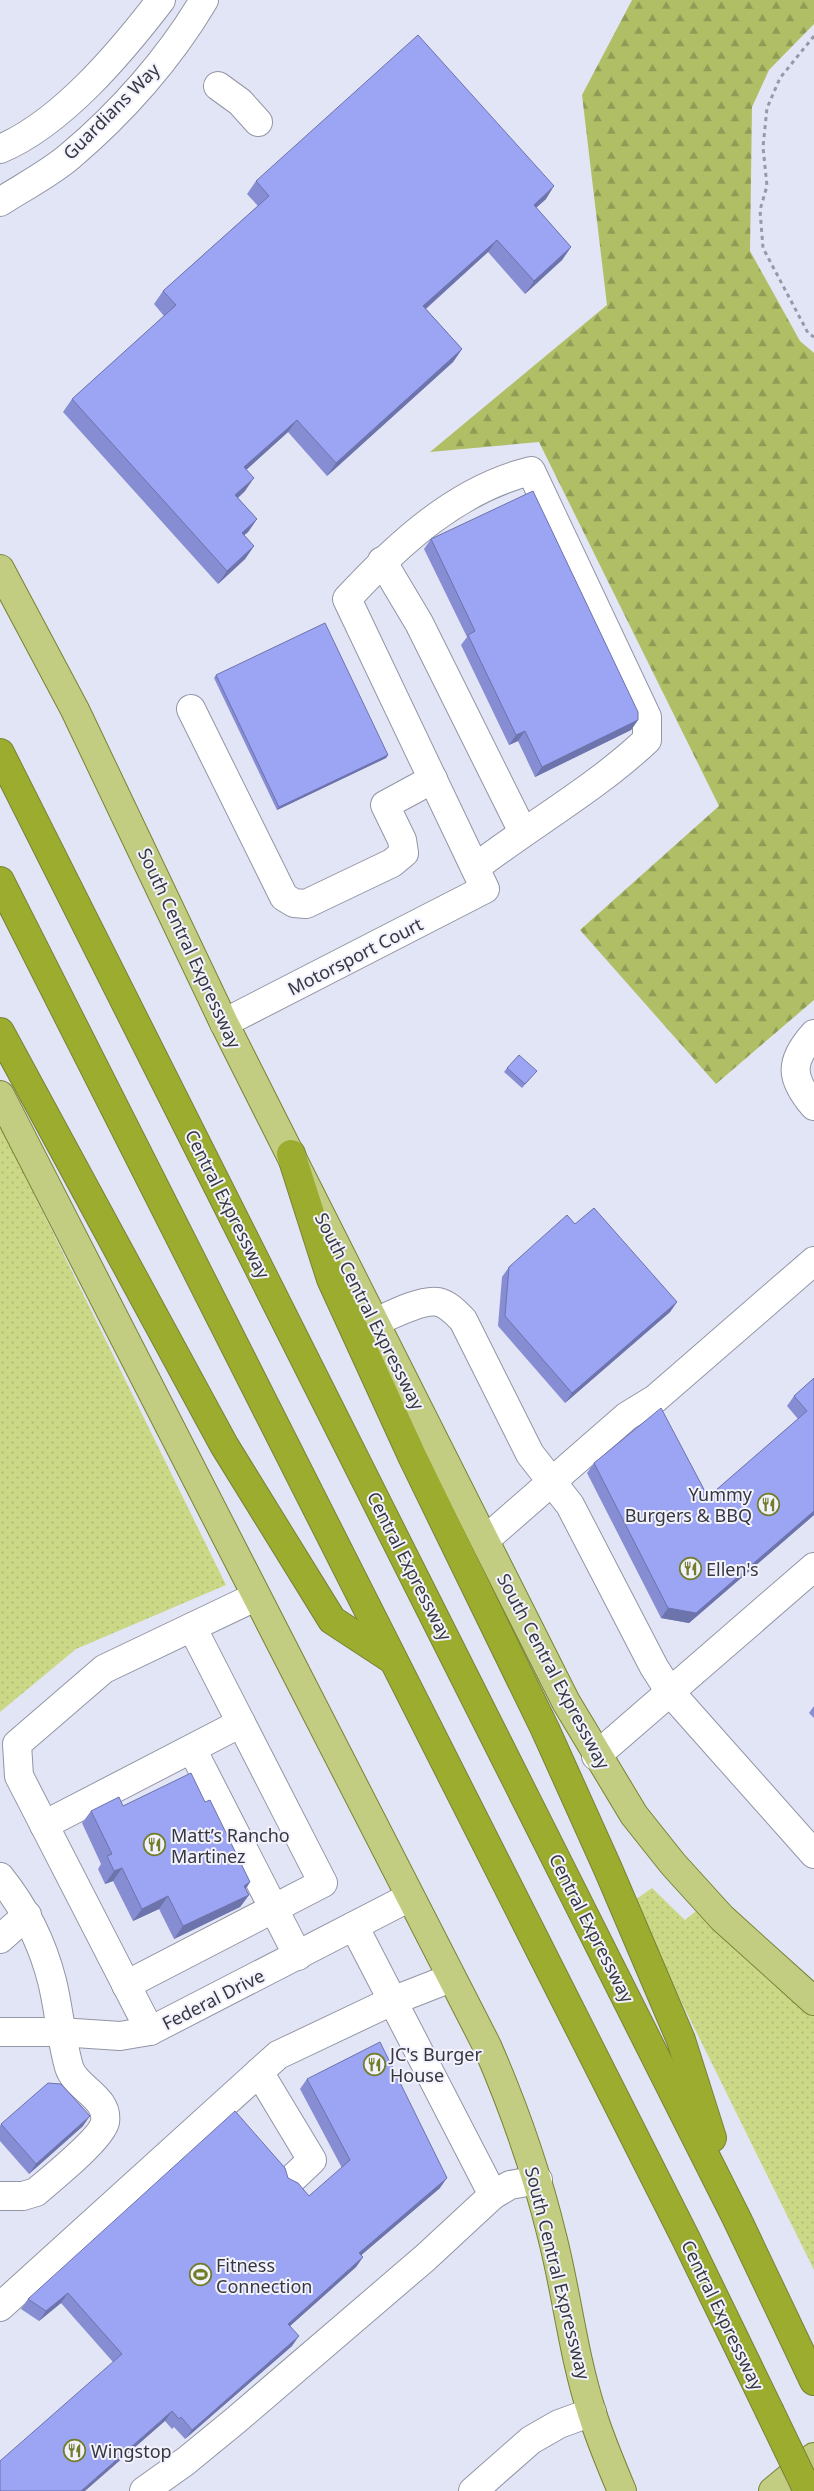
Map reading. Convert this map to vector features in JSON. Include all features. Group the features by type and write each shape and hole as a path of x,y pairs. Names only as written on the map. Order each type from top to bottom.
{"highway":[{"name":"Central Expressway","path":"0,753 737,2218 812,2377"},
{"name":"Central Expressway","path":"0,881 682,2231 808,2491"},
{"path":"0,1032 224,1445 332,1620 394,1661"},
{"path":"291,1154 331,1279 413,1458 545,1729 678,2031 737,2218"}],"main road":[{"name":"South Central Expressway","path":"0,569 87,736 224,1023 566,1702 596,1756 634,1815 673,1864 722,1918 814,2001"},
{"name":"South Central Expressway","path":"0,1095 410,1897 508,2093 538,2180 553,2237 573,2336 592,2412 622,2491"},
{"path":"773,2491 814,2457"}],"street":[{"name":"Guardians Way","path":"0,150 38,128 104,70 162,0"},
{"name":"Guardians Way","path":"0,202 69,157 122,106 164,58 204,0"},
{"path":"218,86 240,102 258,122"},
{"name":"Motorsport Court","path":"224,1023 480,879 523,832 615,769 647,740 647,717 531,471 508,476 458,500 382,561"},
{"path":"480,879 347,599 382,561 419,623 523,832"},
{"path":"191,709 284,897 294,904 306,904 392,863 404,853 402,840 385,805 433,779"},
{"path":"814,1034 803,1046 795,1064 796,1079 814,1106"},
{"path":"485,1540 551,1480 627,1416 655,1399 814,1261"},
{"path":"376,1322 427,1302 439,1302 452,1309 463,1320 530,1454 570,1505 654,1667 670,1692 814,1854"},
{"path":"596,1756 814,1567"},
{"path":"150,2031 19,1776 17,1744 104,1669 255,1597"},
{"path":"126,1985 323,1883 192,1627"},
{"path":"44,1825 241,1723"},
{"path":"192,1749 298,1956"},
{"path":"0,1877 18,1899 39,1939 52,1982 60,2032 70,2070 100,2103 104,2112 105,2124 97,2137 36,2192 23,2196 0,2196"},
{"name":"Federal Drive","path":"0,2032 60,2032 120,2036 150,2031 410,1897"},
{"path":"0,1939 27,1915"},
{"path":"354,1926 493,2195"},
{"path":"0,2307 278,2055 392,2001 451,1978"},
{"path":"259,2072 312,2160 293,2178"},
{"path":"144,2491 186,2461 236,2420 425,2258 493,2195 510,2185 538,2180"},
{"path":"473,2491 531,2440 559,2424 592,2412"}],"path":[{"path":"814,36 780,78 766,108 763,146 767,186 760,210 762,248 808,333 814,337"}],"green space":[{"path":"632,0 814,0 814,24 769,70 752,107 750,251 800,341 814,353 814,1000 716,1084 580,930 719,806 539,442 430,452 607,305 582,95"},
{"path":"0,1125 226,1585 76,1649 0,1712"},
{"path":"652,1888 685,1920 696,1911 814,2016 814,2270 632,1902"}],"building":[{"path":"418,35 554,186 534,205 571,247 534,281 497,240 423,306 462,349 336,463 297,420 244,467 254,478 235,495 257,519 242,533 254,546 227,571 72,399 176,305 163,291 269,196 256,181"},
{"path":"533,491 638,712 638,720 542,767 525,731 516,735 468,635 475,631 431,539"},
{"path":"325,623 388,755 279,807 216,675"},
{"path":"519,1055 537,1071 525,1084 507,1068"},
{"path":"594,1208 677,1302 572,1393 505,1316 509,1267 567,1215 575,1224"},
{"path":"814,1378 814,1511 696,1613 668,1608 594,1463 661,1408 708,1497 807,1411 794,1396"},
{"name":"Matt’s Rancho Martinez","path":"191,1773 205,1802 210,1800 250,1882 244,1886 249,1895 183,1926 168,1896 142,1909 122,1868 114,1871 107,1856 112,1854 91,1811 119,1797 123,1806"},
{"name":"Fitness Connection","path":"380,2042 447,2178 359,2253 363,2257 288,2324 299,2336 192,2430 181,2417 179,2419 172,2411 81,2491 0,2491 0,2461 122,2354 68,2293 46,2311 28,2299 235,2111 285,2168 288,2178 298,2183 309,2196 350,2160 307,2079"},
{"path":"48,2083 61,2084 90,2116 36,2164 1,2124"}],"place":[{"name":"Yummy Burgers & BBQ","path":"768,1504"},
{"name":"Ellen's","path":"690,1569"},
{"name":"Matt’s Rancho Martinez","path":"155,1845"},
{"name":"JC's Burger House","path":"374,2064"},
{"name":"Fitness Connection","path":"200,2275"},
{"name":"Wingstop","path":"75,2451"}]}
